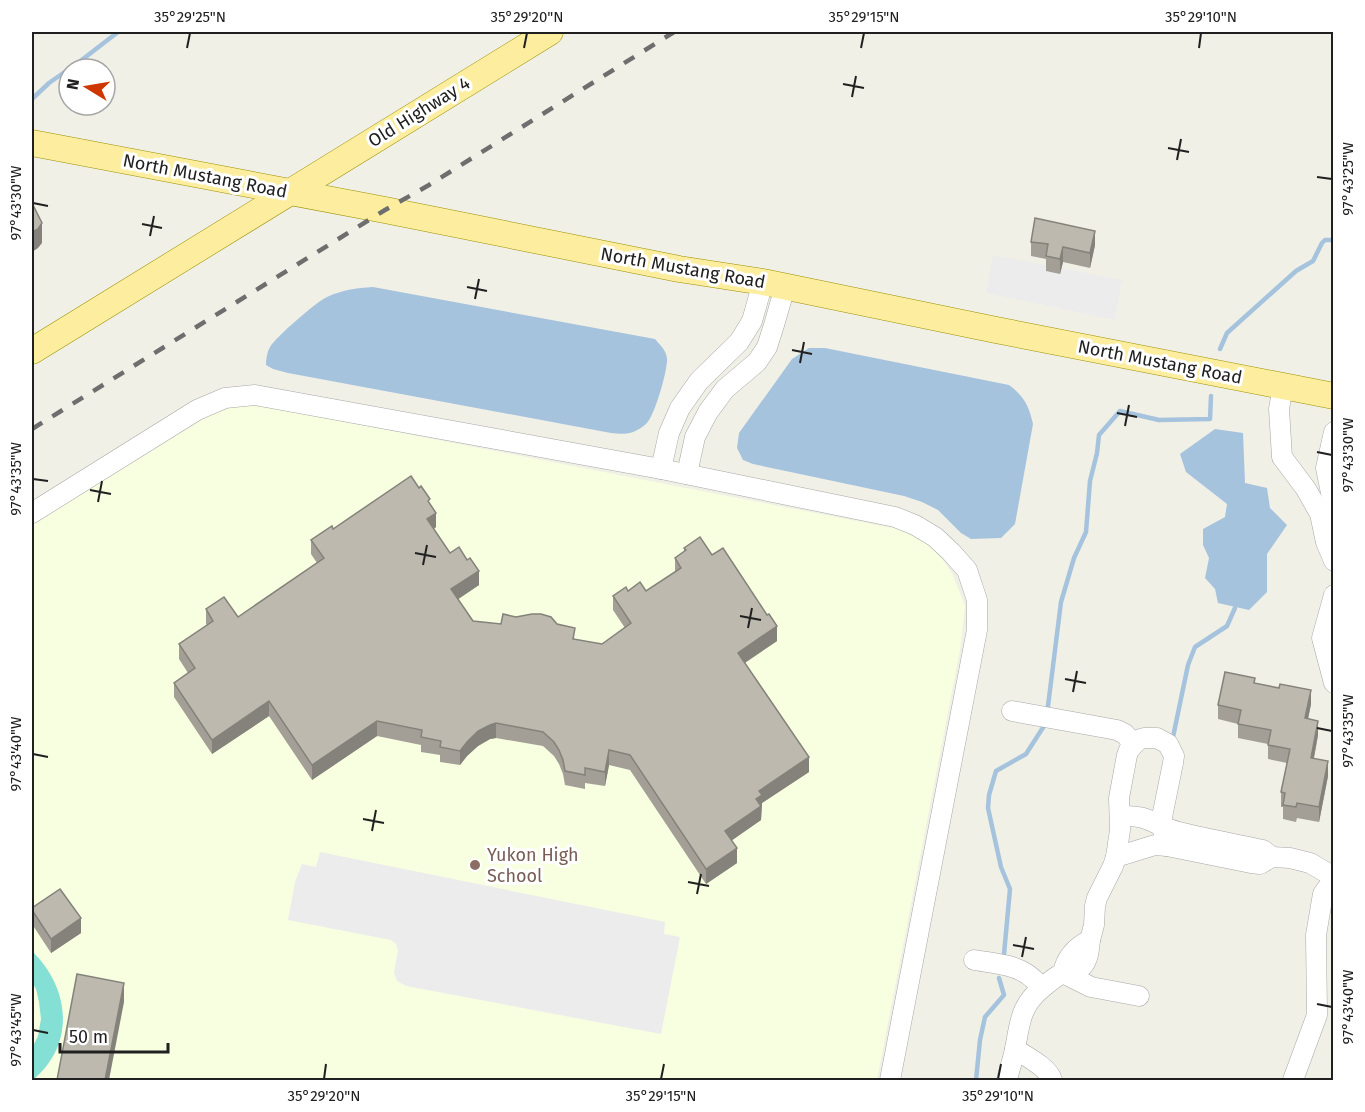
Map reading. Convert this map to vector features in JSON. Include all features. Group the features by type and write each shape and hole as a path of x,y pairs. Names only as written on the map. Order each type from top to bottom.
{"main road":[{"name":"Old Highway 4","path":"32,351 550,32"},
{"name":"North Mustang Road","path":"32,143 679,269 774,284 1334,396"}],"street":[{"path":"662,469 669,433 680,408 699,381 739,342 774,284"},
{"path":"687,474 695,437 708,412 725,389 757,362 766,346 774,325 774,284"},
{"path":"1283,386 1279,409 1282,457 1306,489 1325,501"},
{"path":"32,513 197,410 225,398 255,395 662,469 895,517 935,537 967,570 977,600 977,630 890,1080"},
{"path":"1334,432 1326,468 1325,501 1320,514 1326,542 1334,561"},
{"path":"1332,675 1322,638 1334,595"},
{"path":"1012,711 1117,730 1125,734 1133,744"},
{"path":"1007,1080 1023,1011 1042,987 1063,973 1075,972 1089,956 1097,898 1116,857 1120,830 1119,798 1127,755 1133,744 1144,738 1157,738 1168,744 1174,756 1162,813 1162,826 1167,846"},
{"path":"1120,817 1142,817 1177,832 1263,850 1272,857"},
{"path":"1116,857 1155,845 1167,846 1260,864 1272,857 1290,858 1316,866 1334,878 1323,894 1316,935 1317,1015 1293,1080"},
{"path":"974,960 1020,970 1042,987"},
{"path":"1063,973 1091,987 1139,996"},
{"path":"1015,1049 1045,1068 1052,1080"}],"shaded area":[{"path":"993,255 1122,280 1115,320 986,293"},
{"path":"373,287 655,339 664,350 667,364 653,413 646,424 634,432 611,433 288,373 266,365 268,351 274,342 314,306 338,293"},
{"path":"809,348 825,348 1009,385 1019,393 1030,412 1033,424 1015,524 1001,538 971,539 961,533 938,510 922,502 743,460 737,448 739,433 792,359"},
{"name":"Yukon High School","path":"241,405 273,408 898,529 933,546 952,573 965,606 960,650 877,1080 32,1080 32,525 211,414"},
{"path":"1215,429 1243,433 1245,483 1267,488 1270,508 1287,525 1267,554 1267,592 1249,610 1218,603 1215,589 1205,578 1209,558 1203,545 1203,529 1225,517 1227,504 1186,472 1180,454"},
{"path":"320,852 665,922 664,934 680,937 661,1034 406,986 397,981 394,972 398,950 396,944 391,940 288,920 295,882 302,864 316,867"},
{"path":"32,951 45,966 54,982 63,1016 62,1033 56,1050 47,1066 33,1080 32,1048 38,1036 41,1019 36,989 32,982"}],"building":[{"path":"32,203 42,223 32,232"},
{"path":"1035,218 1095,231 1090,253 1063,247 1060,259 1046,256 1048,244 1031,242"},
{"path":"411,476 430,499 428,501 436,513 427,519 450,553 459,547 467,560 470,558 479,571 451,589 473,621 501,624 503,614 516,617 541,614 551,617 557,624 575,628 573,639 602,644 631,623 613,596 626,587 628,591 640,582 646,591 681,568 675,558 686,550 684,548 700,537 712,555 723,548 767,615 769,614 777,626 738,653 809,757 759,791 762,795 756,799 761,806 725,831 737,848 706,869 630,755 609,750 605,772 585,768 585,775 565,771 559,750 543,732 496,723 478,731 460,751 440,747 441,741 421,737 422,730 377,721 312,765 269,701 212,740 174,683 195,668 179,644 213,621 206,609 224,597 238,617 324,558 311,540 332,526 333,529"},
{"path":"1225,672 1255,678 1254,683 1279,688 1280,684 1311,690 1305,718 1318,721 1311,758 1328,761 1319,807 1297,803 1296,807 1283,805 1285,793 1281,792 1290,749 1268,745 1271,730 1238,724 1241,710 1218,705"},
{"path":"60,889 81,918 51,939 32,908"},
{"path":"77,974 124,983 105,1080 57,1080"}],"waterway":[{"path":"86,57 118,32"},
{"path":"32,99 57,77"},
{"path":"1220,349 1227,333 1296,271 1313,261 1325,240 1334,240"},
{"path":"1048,706 1061,602 1074,558 1086,532 1090,481 1099,435 1120,411 1159,420 1210,419 1211,396"},
{"path":"1173,737 1188,665 1195,647 1227,626 1235,608"},
{"path":"1004,954 1010,889 1001,867 988,808 989,795 996,771 1026,754 1044,726"},
{"path":"976,1080 985,1017 1004,995 999,978"}],"railway":[{"path":"32,429 674,32"}],"place":[{"name":"Yukon High School","path":"475,865"}]}
